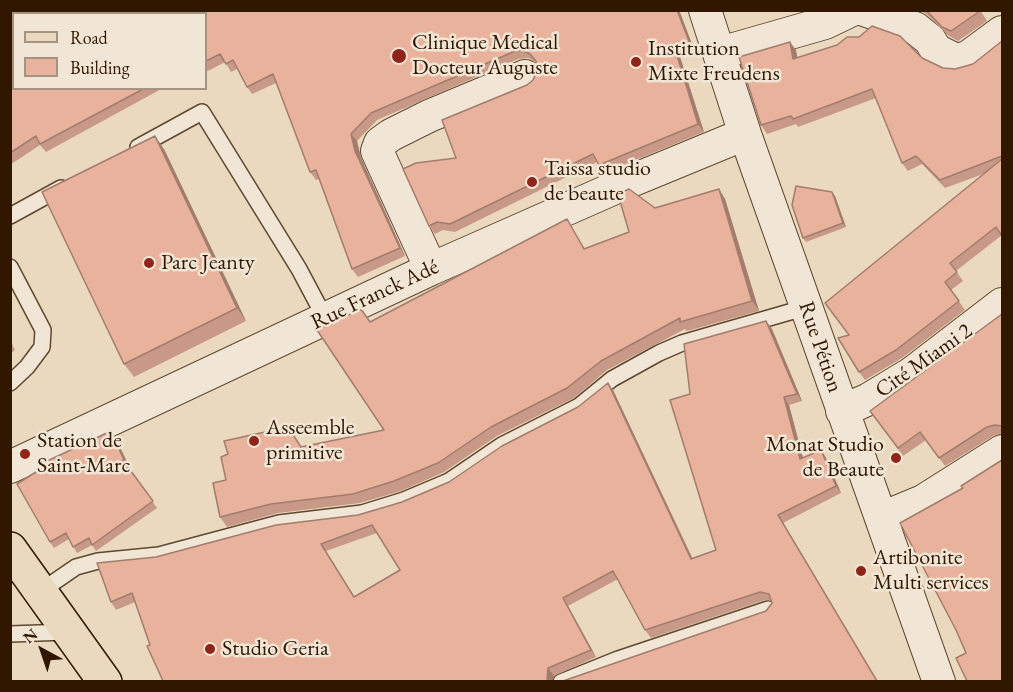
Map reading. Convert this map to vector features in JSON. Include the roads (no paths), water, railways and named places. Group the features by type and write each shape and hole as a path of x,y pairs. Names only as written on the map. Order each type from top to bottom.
{"main road":[{"path":"10,549 105,681"}],"street":[{"name":"Rue Pétion","path":"705,10 745,134 938,681"},
{"path":"720,52 825,23 852,10"},
{"path":"864,10 915,27 930,40 936,50 956,60 968,57 1002,32"},
{"path":"431,269 377,152 380,143 429,116 525,76"},
{"name":"Rue Franck Adé","path":"11,467 431,269 626,183 745,134"},
{"name":"Cité Miami 2","path":"842,411 869,399 912,373 1002,304"},
{"path":"882,518 923,501 1002,451"}],"lane":[{"path":"129,152 202,112 299,269 325,318"},
{"path":"10,216 77,180"},
{"path":"10,267 43,330 42,347 27,367 10,383"},
{"path":"41,591 76,567 98,561 159,555 279,523 362,513 396,503 465,472 502,445 579,406 612,379 659,352 681,343 807,307"},
{"path":"561,681 618,659 768,609"},
{"path":"10,634 70,632"}],"place":[{"name":"Clinique Medical Docteur Auguste","path":"399,56"},
{"name":"Institution Mixte Freudens","path":"636,62"},
{"name":"Taissa studio de beaute","path":"532,182"},
{"name":"Parc Jeanty","path":"149,263"},
{"name":"Asseemble primitive","path":"254,441"},
{"name":"Station de Saint-Marc","path":"25,454"},
{"name":"Monat Studio de Beaute","path":"896,458"},
{"name":"Artibonite Multi services","path":"861,571"},
{"name":"Studio Geria","path":"210,649"}]}
